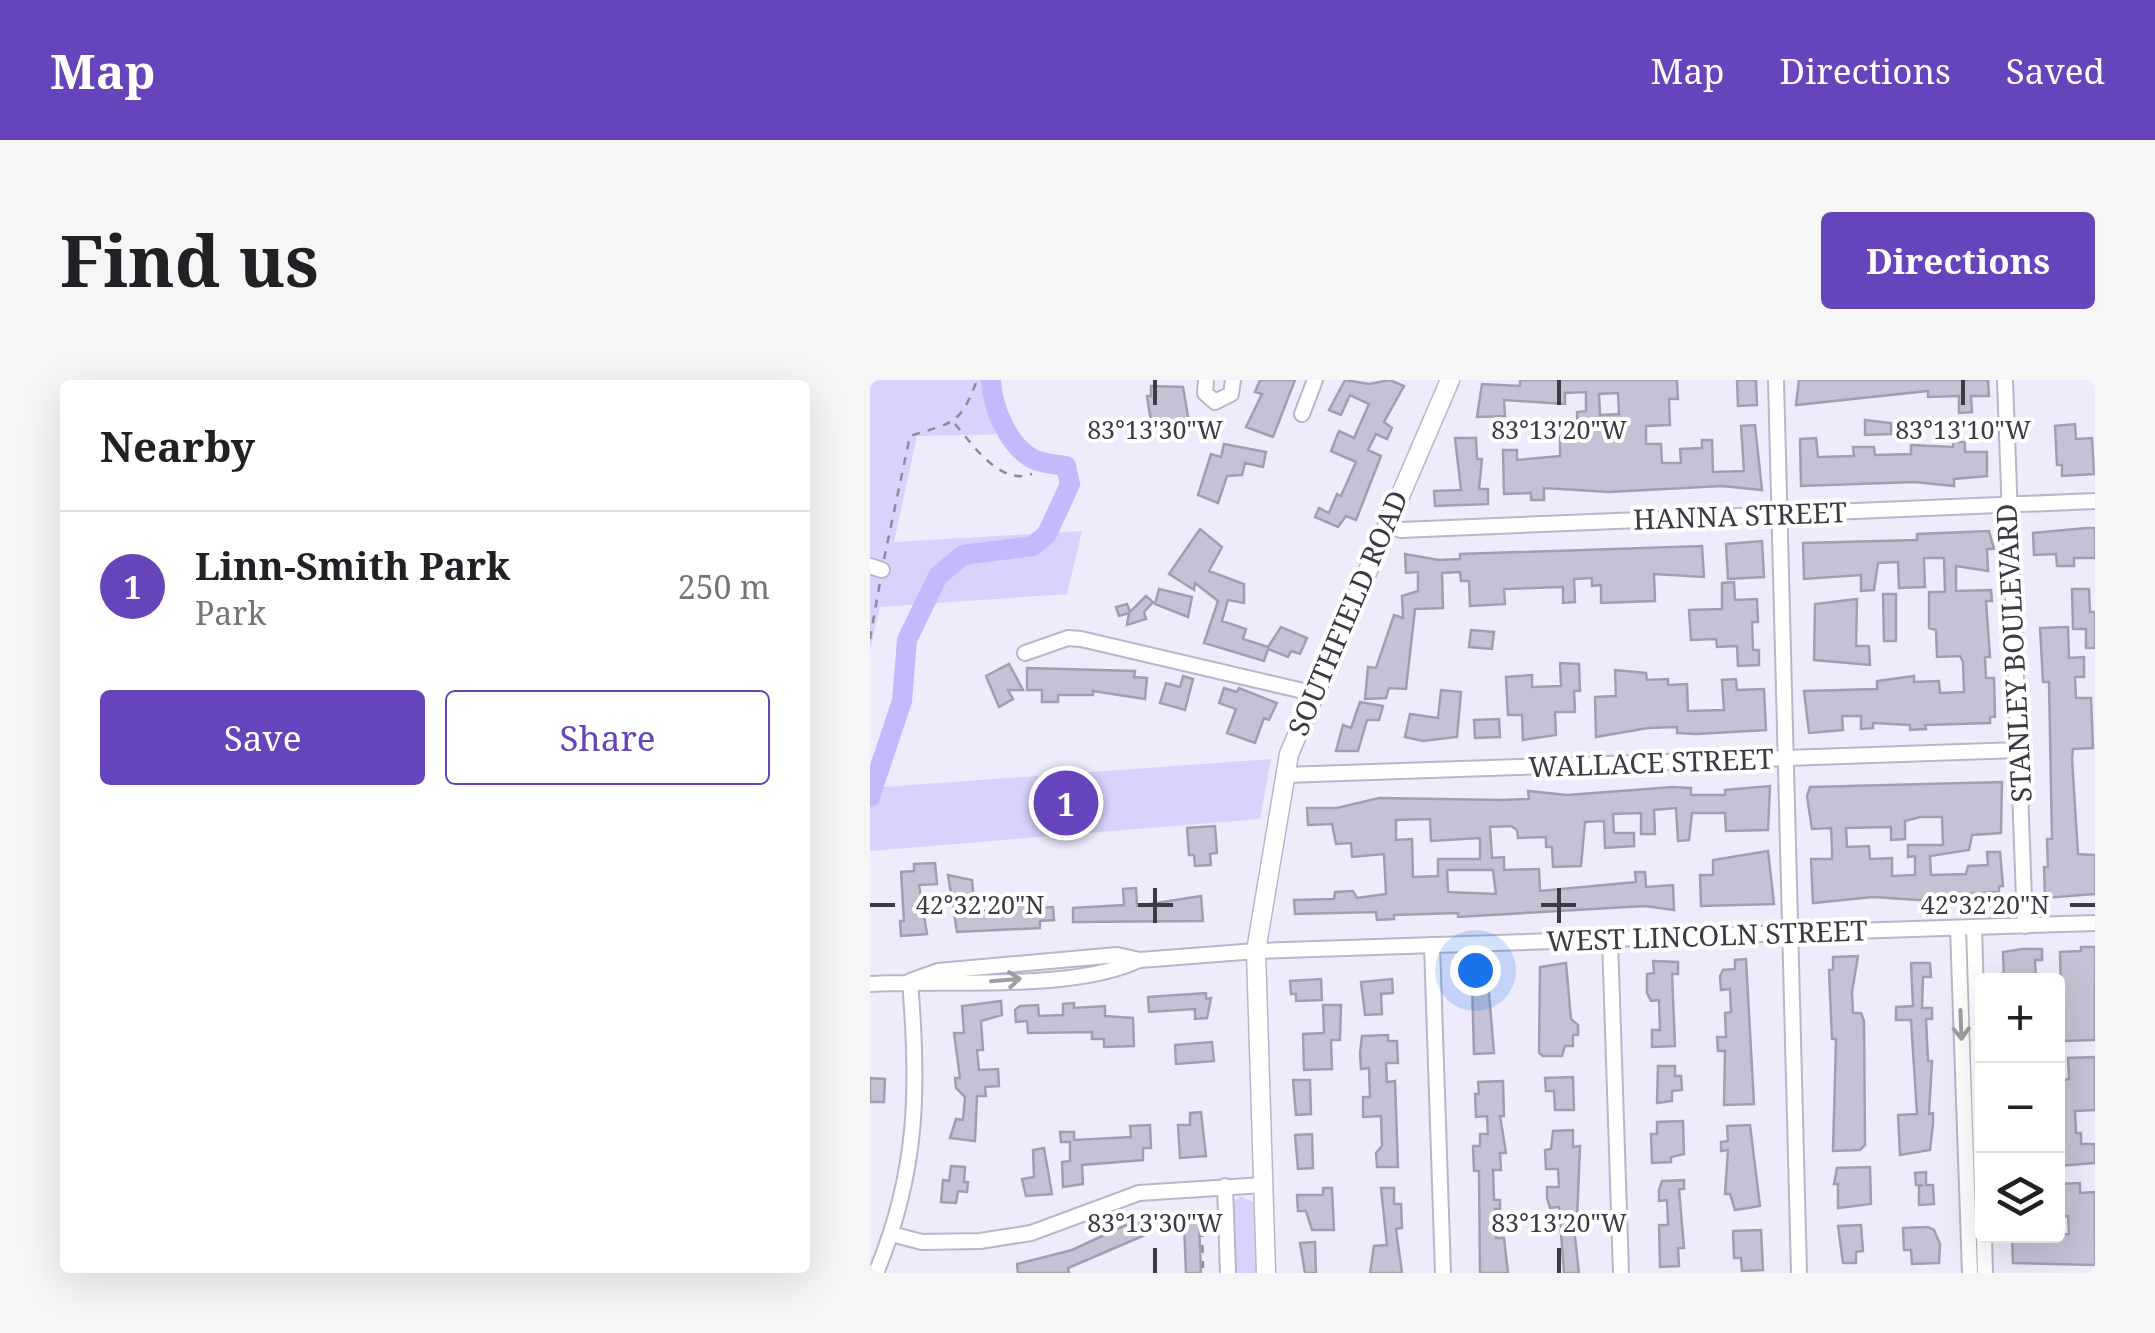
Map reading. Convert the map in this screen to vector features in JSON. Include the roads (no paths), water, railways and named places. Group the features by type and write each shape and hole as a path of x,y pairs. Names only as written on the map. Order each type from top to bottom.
{"main road":[{"name":"SOUTHFIELD ROAD","path":"1266,1273 1256,951 1284,776 1296,731 1450,380"}],"street":[{"path":"1206,380 1205,393 1216,402 1231,394 1232,380"},
{"path":"1302,414 1314,380"},
{"path":"1776,380 1799,1273"},
{"name":"STANLEY BOULEVARD","path":"2004,380 2025,926"},
{"name":"HANNA STREET","path":"1386,525 1401,530 2095,501"},
{"path":"1025,653 1068,638 1080,639 1312,694"},
{"name":"WALLACE STREET","path":"1284,776 2019,750"},
{"name":"WEST LINCOLN STREET","path":"870,984 910,982 938,971 1061,968 1117,955 1140,960 1256,951 2095,923"},
{"path":"1966,928 1974,1155 1970,1273"},
{"path":"1610,939 1622,1273"},
{"path":"1432,945 1443,1273"},
{"path":"876,1273 891,1234 915,1124 910,982"},
{"path":"1225,1186 1228,1273"},
{"path":"891,1234 922,1242 980,1241 1030,1232 1140,1193 1263,1186"},
{"path":"1984,1243 1985,1273"}],"waterway":[{"path":"870,797 902,701 907,640 938,576 963,555 1033,546 1047,534 1070,484 1066,466 1037,461 1016,445 998,413 991,380"}],"place":[{"name":"Linn-Smith Park","path":"1066,803"}]}
